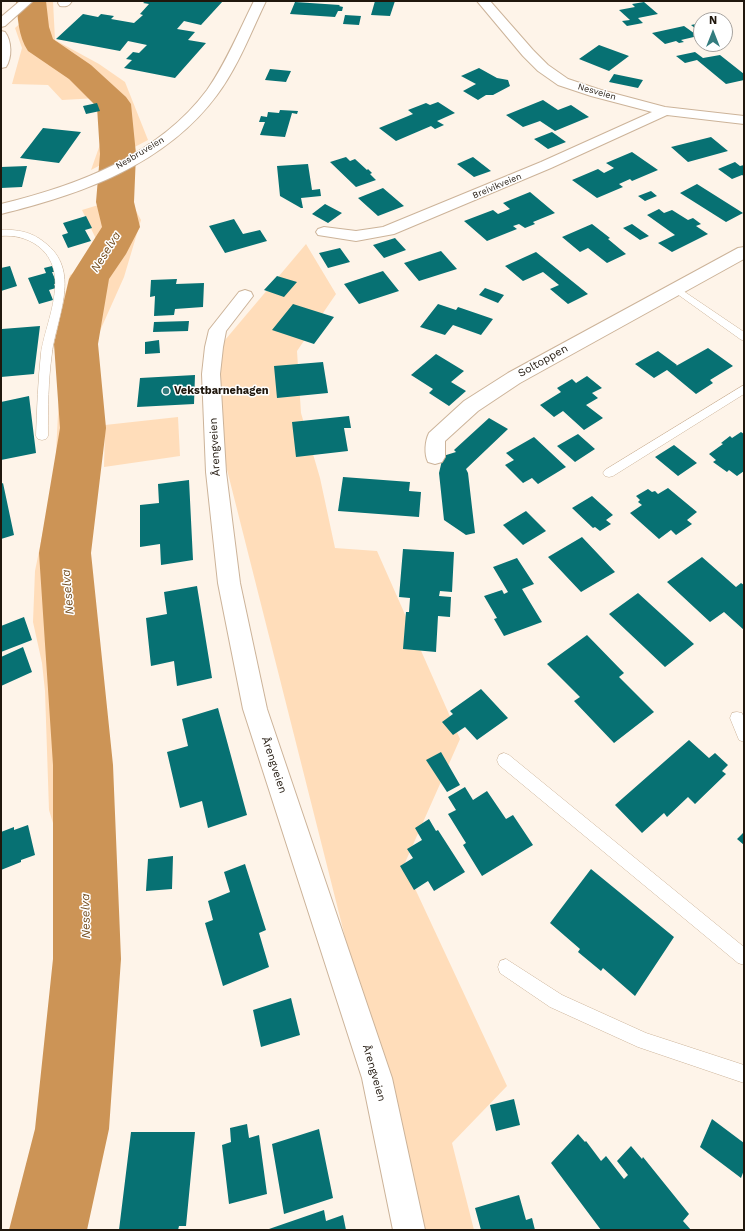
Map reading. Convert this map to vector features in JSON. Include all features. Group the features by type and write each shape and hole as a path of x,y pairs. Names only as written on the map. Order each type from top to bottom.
{"main road":[{"path":"1,23 27,1"},
{"name":"Nesbruveien","path":"1,209 46,198 88,182 130,161 159,144 194,114 212,92 260,1"},
{"name":"Nesveien","path":"483,1 542,68 564,82 596,93 665,111 744,120"},
{"path":"1,35 4,50 1,64"},
{"name":"Breivikveien","path":"324,232 349,237 367,236 388,231 532,171 665,111"},
{"name":"Soltoppen","path":"435,457 436,438 471,406 514,378 744,252"},
{"name":"Årengveien","path":"245,296 218,330 214,347 211,374 216,472 229,583 255,709 377,1078 410,1230"}],"lane":[{"path":"1,233 10,232 26,235 43,244 58,261 61,286 47,351 43,389 42,436"},
{"path":"676,289 744,337"},
{"path":"609,473 744,389"},
{"path":"737,718 744,735"},
{"path":"504,760 744,957"},
{"path":"506,968 556,1001 644,1040 744,1074"}],"shaded area":[{"path":"45,1 53,1 55,40 99,64 125,82 148,140 91,170 103,136 104,109 98,98 62,100 48,85 12,84 22,48 15,28"},
{"path":"128,196 141,220 124,277 95,342 91,375 100,428 85,536 93,656 106,778 108,853 63,856 49,810 45,691 42,663 33,622 35,571 55,472 64,298 70,275 80,269 97,241 82,210"},
{"path":"306,244 336,294 297,351 301,413 320,478 335,548 377,551 460,739 404,865 507,1086 452,1143 474,1230 419,1230 218,434 214,373 225,340"},
{"path":"178,417 180,456 104,467 105,425"}],"building":[{"path":"146,1 223,1 201,25 184,21 177,29 195,32 188,40 206,43 175,78 124,68 132,60 126,59 133,52 139,53 147,45 128,41 120,51 56,39 83,14 98,17 101,14 114,16 111,19 134,23 143,15 140,14 149,4 143,3"},
{"path":"375,1 395,1 390,16 371,15"},
{"path":"295,2 340,5 339,6 343,7 342,11 338,11 335,17 290,14"},
{"path":"644,2 658,14 638,18 643,23 627,26 622,21 630,20 619,10 635,7 632,4"},
{"path":"345,15 361,16 359,25 343,24"},
{"path":"684,26 693,32 693,37 681,40 684,42 679,43 676,41 665,44 652,33"},
{"path":"599,45 629,56 609,71 579,59"},
{"path":"695,52 703,58 720,55 744,74 744,80 726,84 697,60 685,63 676,56"},
{"path":"479,68 497,78 508,80 510,86 493,95 486,95 478,100 463,91 476,84 461,76"},
{"path":"270,69 291,71 286,82 265,80"},
{"path":"614,74 643,80 638,88 609,82"},
{"path":"543,100 558,110 571,105 589,117 555,131 540,121 523,127 506,115"},
{"path":"438,102 455,113 437,121 444,125 435,129 431,126 396,141 379,128 413,114 408,110 426,103 430,105"},
{"path":"97,103 100,111 86,114 83,106"},
{"path":"280,110 298,111 297,114 292,113 285,137 260,135 265,122 259,122 261,116 267,117 268,112 279,113"},
{"path":"43,128 81,132 59,163 20,158"},
{"path":"552,132 566,142 548,149 534,139"},
{"path":"711,137 728,151 688,162 671,147"},
{"path":"632,152 658,170 632,181 630,179 619,184 623,187 597,198 572,180 598,169 604,173 614,168 606,163"},
{"path":"346,157 350,161 355,159 372,173 370,174 376,180 356,187 330,162"},
{"path":"473,157 491,171 474,177 457,164"},
{"path":"735,162 740,166 744,165 744,176 742,175 732,179 718,169"},
{"path":"308,164 312,190 320,189 321,196 301,198 303,208 301,208 280,196 277,166"},
{"path":"27,166 22,187 1,188 1,167"},
{"path":"697,184 743,213 726,222 680,193"},
{"path":"383,188 404,206 378,216 358,198"},
{"path":"651,191 657,196 645,201 638,196"},
{"path":"530,192 555,213 533,222 535,224 525,228 519,224 513,226 517,229 487,241 464,221 493,210 498,214 510,209 503,203"},
{"path":"325,204 342,213 328,223 312,214"},
{"path":"659,209 664,213 672,210 688,220 693,218 701,224 696,226 708,234 672,252 658,243 675,235 647,215"},
{"path":"86,216 92,228 85,230 91,241 68,248 62,235 68,233 63,223"},
{"path":"234,219 243,234 260,230 267,241 225,253 209,226"},
{"path":"592,224 610,238 608,239 626,254 607,263 588,248 580,252 562,237"},
{"path":"632,224 649,236 640,240 623,228"},
{"path":"395,238 406,250 384,258 373,245"},
{"path":"340,248 350,262 328,268 319,253"},
{"path":"441,251 457,269 419,281 404,263"},
{"path":"536,252 588,294 568,304 550,289 559,285 543,272 523,281 505,266"},
{"path":"10,266 17,286 1,291 1,268"},
{"path":"52,266 55,272 52,272 57,284 54,284 56,288 49,290 53,300 39,304 28,278 46,273 44,268"},
{"path":"383,271 399,291 359,304 344,284"},
{"path":"277,276 297,282 284,297 264,290"},
{"path":"177,279 176,284 204,283 203,307 175,309 174,315 154,316 155,296 150,297 151,280"},
{"path":"485,288 504,295 498,303 479,295"},
{"path":"293,304 334,317 314,344 272,330"},
{"path":"438,304 456,310 458,307 493,319 481,335 453,325 445,335 420,327"},
{"path":"189,321 188,331 153,332 154,322"},
{"path":"40,326 34,374 1,377 2,329"},
{"path":"159,340 160,353 145,354 145,342"},
{"path":"708,348 733,366 710,380 713,383 696,394 667,370 654,378 635,364 658,351 677,365 676,366"},
{"path":"436,354 464,371 451,382 466,391 449,406 429,393 433,389 411,375"},
{"path":"323,362 328,393 277,398 274,366"},
{"path":"195,375 194,404 137,407 140,378"},
{"path":"587,376 602,388 592,393 598,398 586,405 603,418 584,430 563,411 554,417 540,405 561,392 557,388 572,379 576,383"},
{"path":"29,396 36,453 1,460 1,402"},
{"path":"349,416 351,428 344,428 348,451 296,457 292,422"},
{"path":"489,418 508,429 466,469 468,473 475,533 466,535 444,520 439,473 443,456 456,452 454,450"},
{"path":"741,432 744,434 744,471 737,476 729,470 727,472 713,462 716,460 709,454 723,444 721,443 730,436 732,438"},
{"path":"578,434 595,449 575,462 557,446"},
{"path":"534,437 566,467 538,484 532,478 523,483 505,465 514,460 506,453"},
{"path":"674,445 697,463 678,476 655,457"},
{"path":"343,477 410,482 409,491 421,492 419,517 338,511"},
{"path":"189,480 193,560 161,565 160,544 140,547 140,505 159,503 158,484"},
{"path":"3,483 14,535 1,539 1,484"},
{"path":"668,488 697,512 687,520 692,524 676,535 671,530 659,539 630,513 642,505 638,502 640,500 636,496 648,489 652,492 655,491 658,494"},
{"path":"592,496 613,515 606,520 611,524 600,531 595,527 593,528 572,508"},
{"path":"526,511 546,531 523,545 503,525"},
{"path":"582,537 615,572 581,592 548,557"},
{"path":"403,549 454,552 452,592 440,591 439,596 451,597 450,617 438,616 436,652 403,649 406,612 409,612 410,598 399,597"},
{"path":"702,557 736,587 741,583 744,585 744,630 724,612 710,622 667,582"},
{"path":"517,558 534,584 522,589 542,622 504,636 494,619 497,618 484,596 502,590 504,594 508,592 493,567"},
{"path":"197,586 212,678 177,686 174,661 151,666 146,618 167,614 164,592"},
{"path":"638,593 694,644 665,667 609,614"},
{"path":"24,617 32,640 1,652 1,626"},
{"path":"587,635 624,673 619,677 654,712 614,743 574,701 580,697 547,664"},
{"path":"23,647 32,672 1,686 1,657"},
{"path":"481,689 508,718 477,740 465,727 453,735 442,722 453,714 450,711"},
{"path":"218,708 247,815 208,828 202,801 180,808 167,752 188,746 182,719"},
{"path":"689,740 709,758 715,753 728,765 722,771 726,774 695,804 688,797 667,817 664,813 642,833 615,805"},
{"path":"441,752 460,785 447,792 426,760"},
{"path":"465,787 473,800 487,791 506,819 513,815 533,845 482,876 463,845 466,843 448,814 456,810 448,797"},
{"path":"429,819 436,831 438,830 465,872 434,891 428,881 414,890 400,866 413,858 407,849 422,840 415,828"},
{"path":"28,825 35,855 1,870 1,832 14,827 14,830"},
{"path":"744,832 744,845 737,839"},
{"path":"173,856 172,889 146,891 148,859"},
{"path":"245,864 266,930 259,933 269,967 223,986 205,923 213,920 208,901 230,892 224,872"},
{"path":"591,869 674,937 635,996 603,968 601,971 578,952 580,949 550,923"},
{"path":"291,998 300,1035 261,1047 253,1010"},
{"path":"514,1099 520,1125 496,1131 490,1105"},
{"path":"712,1119 744,1143 744,1170 741,1178 700,1147"},
{"path":"247,1124 249,1138 259,1135 267,1194 229,1204 222,1145 231,1142 230,1128"},
{"path":"319,1129 333,1198 284,1214 272,1144"},
{"path":"131,1132 195,1132 186,1226 179,1226 178,1230 119,1230"},
{"path":"578,1134 585,1142 586,1141 601,1161 606,1156 624,1179 628,1175 617,1161 631,1146 642,1159 643,1157 689,1214 683,1221 691,1230 601,1230 551,1163"},
{"path":"519,1195 526,1220 532,1218 535,1230 481,1230 475,1208"},
{"path":"324,1210 326,1221 343,1215 346,1230 269,1230 269,1229"}],"waterway":[{"name":"Neselva","path":"31,1 34,27 39,44 80,72 114,104 118,154 115,202 121,227 106,254 89,279 76,344 83,428 65,553 83,765 87,959 72,1129 48,1230"}],"place":[{"name":"Vekstbarnehagen","path":"166,391"}]}
